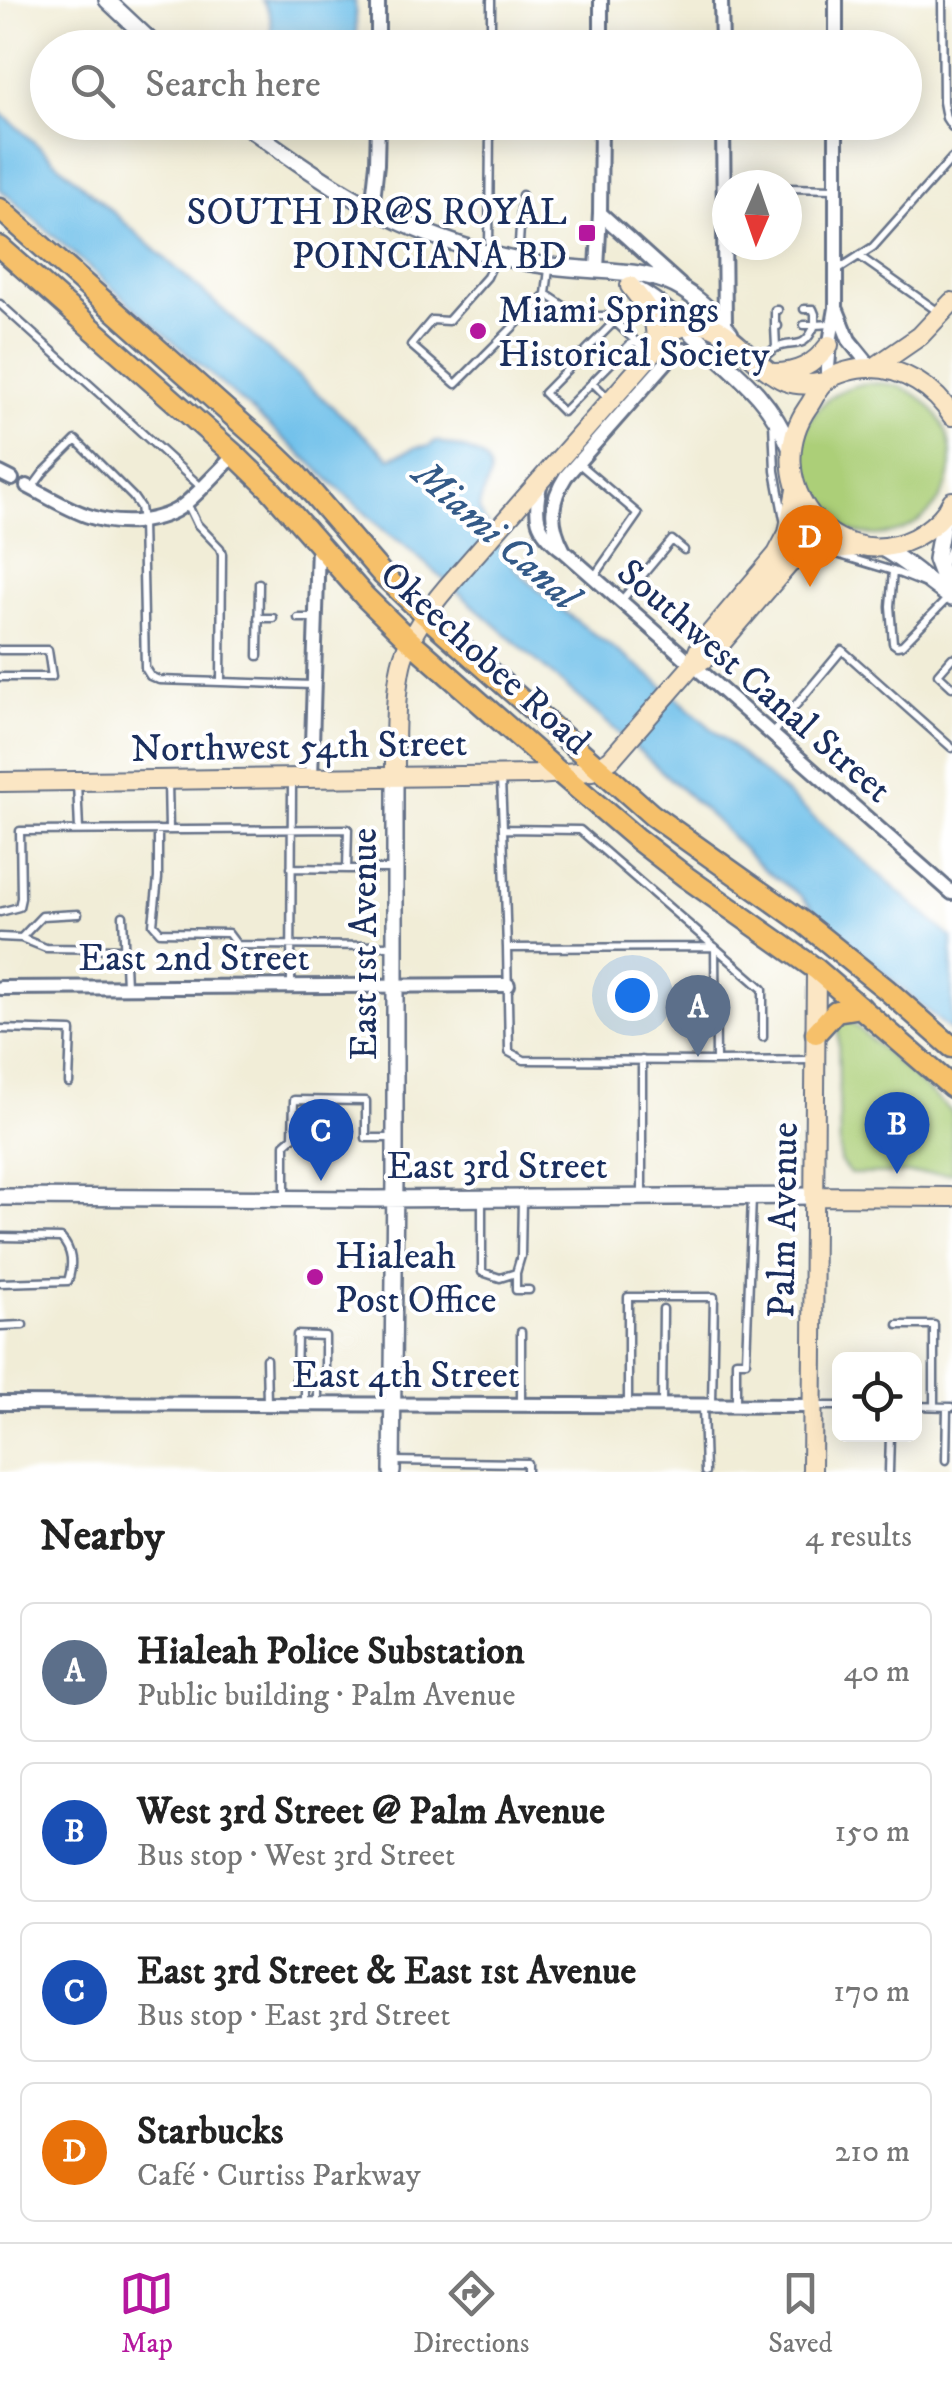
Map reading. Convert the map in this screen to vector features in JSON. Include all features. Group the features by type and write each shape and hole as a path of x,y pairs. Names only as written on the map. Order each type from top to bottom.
{"highway":[{"name":"Okeechobee Road","path":"0,208 268,446 383,575 425,615 652,815 804,924 952,1048"},
{"name":"Okeechobee Road","path":"0,247 234,454 365,597 561,774 637,839 816,969 952,1087"},
{"path":"804,924 814,948 816,969"},
{"path":"816,1033 836,1011 861,1008"}],"main road":[{"path":"630,286 654,319 657,328 652,352"},
{"path":"395,776 400,671 410,640 425,615 541,479 616,406 652,352 669,334 684,326 707,324 731,334 782,380 800,385 825,382 844,372 873,367 910,344 947,308"},
{"path":"765,367 801,370 830,345"},
{"path":"873,367 921,384 952,416"},
{"path":"599,768 692,666 701,644 778,554 792,522 796,490 791,449 798,424 825,382"},
{"path":"796,490 818,521 845,540 871,547"},
{"path":"692,666 712,654 790,564 805,554 896,544 920,535 949,509"},
{"name":"Northwest 54th Street","path":"0,782 561,774 599,768"},
{"name":"Palm Avenue","path":"812,1472 816,969"},
{"path":"815,1196 952,1197"}],"street":[{"path":"378,0 378,30"},
{"path":"601,0 601,30"},
{"path":"722,0 722,30"},
{"path":"836,0 836,30"},
{"path":"112,2 140,30"},
{"path":"266,140 305,169 372,209 430,234 549,266 653,275 685,289"},
{"path":"372,209 378,140"},
{"path":"597,270 601,140"},
{"path":"723,140 724,170"},
{"path":"825,382 836,308 836,140"},
{"path":"600,213 731,334"},
{"path":"728,260 731,334"},
{"path":"597,270 660,305 742,378 772,411 791,449"},
{"path":"836,308 849,340 873,367"},
{"path":"578,463 616,406 676,353 690,349 713,352"},
{"path":"29,487 95,519 142,521 169,514 187,503 234,454"},
{"name":"Southwest Canal Street","path":"564,551 555,534 554,500 578,463"},
{"name":"Southwest Canal Street","path":"541,479 538,519 546,538 952,893"},
{"path":"936,580 936,559 949,509"},
{"path":"311,778 318,545"},
{"path":"871,547 936,580 951,597"},
{"name":"East 1st Avenue","path":"392,1467 395,776"},
{"name":"East 2nd Street","path":"0,988 508,986"},
{"name":"East 3rd Street","path":"0,1196 815,1196"},
{"name":"East 4th Street","path":"0,1403 812,1406"}],"lane":[{"path":"491,0 491,30"},
{"path":"942,0 943,102 952,127"},
{"path":"490,140 493,254 487,277 448,320 432,320 411,345 456,384 546,294 549,266"},
{"path":"837,270 873,247 952,158"},
{"path":"802,188 836,189"},
{"path":"518,260 522,195"},
{"path":"859,256 947,308"},
{"path":"546,294 579,316 609,316 652,352"},
{"path":"0,304 202,488"},
{"path":"776,347 802,344 810,337 815,325 813,309 804,309"},
{"path":"765,367 776,347 778,310"},
{"path":"614,320 544,393 563,412 634,340"},
{"path":"804,325 833,324"},
{"path":"592,382 616,406"},
{"path":"772,411 774,472 782,506 784,543"},
{"path":"29,487 76,440 134,497 142,521 150,676 159,680 314,685"},
{"path":"578,463 638,514 593,578"},
{"path":"187,503 197,524 222,554 221,682"},
{"path":"620,602 672,540 684,550"},
{"path":"824,550 936,580 952,544"},
{"path":"893,570 890,606 893,643 897,646 951,597"},
{"path":"258,583 258,656"},
{"path":"258,618 274,618"},
{"path":"298,618 315,618"},
{"path":"0,650 48,650 52,677 0,677"},
{"path":"771,735 842,650 952,748"},
{"path":"952,658 938,674 952,686"},
{"path":"500,775 509,1052 524,1060 816,1060"},
{"path":"291,986 292,778"},
{"path":"168,780 170,830"},
{"path":"77,781 79,830"},
{"path":"0,912 18,907 22,898 20,831 348,829 347,869"},
{"path":"503,829 580,830 763,989 763,1037"},
{"path":"158,830 153,924 160,932 228,934 238,945 395,946"},
{"path":"291,868 395,869"},
{"path":"21,938 42,916 78,914"},
{"path":"123,916 126,987"},
{"path":"0,937 21,938 46,948 124,949"},
{"path":"507,948 716,947"},
{"path":"716,947 716,1061"},
{"path":"0,1029 71,1031 70,1083"},
{"path":"642,1060 642,1197"},
{"path":"285,1198 284,1144 293,1138 294,1100 366,1101 366,1138 395,1138"},
{"path":"736,1405 736,1361 746,1361 752,1196"},
{"path":"482,1198 482,1272 500,1278 516,1274"},
{"path":"522,1198 522,1256 516,1290 529,1290"},
{"path":"0,1237 61,1238 68,1246 72,1267 68,1281 0,1283"},
{"path":"628,1405 628,1297 714,1297 705,1472"},
{"path":"662,1405 663,1308"},
{"path":"0,1326 23,1325"},
{"path":"898,1325 934,1326 934,1406"},
{"path":"521,1332 521,1405"},
{"path":"297,1335 326,1336 325,1380 318,1382 312,1404 304,1387 296,1382 297,1335"},
{"path":"266,1359 267,1404"},
{"path":"812,1406 832,1406"},
{"path":"922,1406 949,1406 946,1460"},
{"path":"889,1472 890,1442"},
{"path":"480,1462 481,1472"},
{"path":"392,1467 527,1463 527,1472"}],"green space":[{"path":"875,383 904,389 929,405 945,430 951,459 945,488 929,513 904,529 875,535 846,529 821,513 805,488 799,459 805,430 821,405 846,389"},
{"path":"848,1019 952,1112 952,1173 850,1174 840,1161 838,1026"}],"water":[{"path":"262,0 355,0 356,30 272,30"},
{"path":"0,112 390,458 436,441 480,456 489,469 489,479 479,510 516,569 567,614 657,681 952,938 952,1032 822,919 800,895 762,868 636,748 389,535 0,189"}],"place":[{"name":"SOUTH DR@S ROYAL POINCIANA BD","path":"587,233"},
{"name":"Miami Springs Historical Society","path":"478,331"},
{"name":"Starbucks","path":"810,587"},
{"name":"Hialeah Police Substation","path":"698,1057"},
{"name":"West 3rd Street @ Palm Avenue","path":"897,1174"},
{"name":"East 3rd Street & East 1st Avenue","path":"321,1181"},
{"name":"Hialeah Post Office","path":"315,1277"}],"water label":[{"name":"Miami Canal","path":"497,534"}]}
